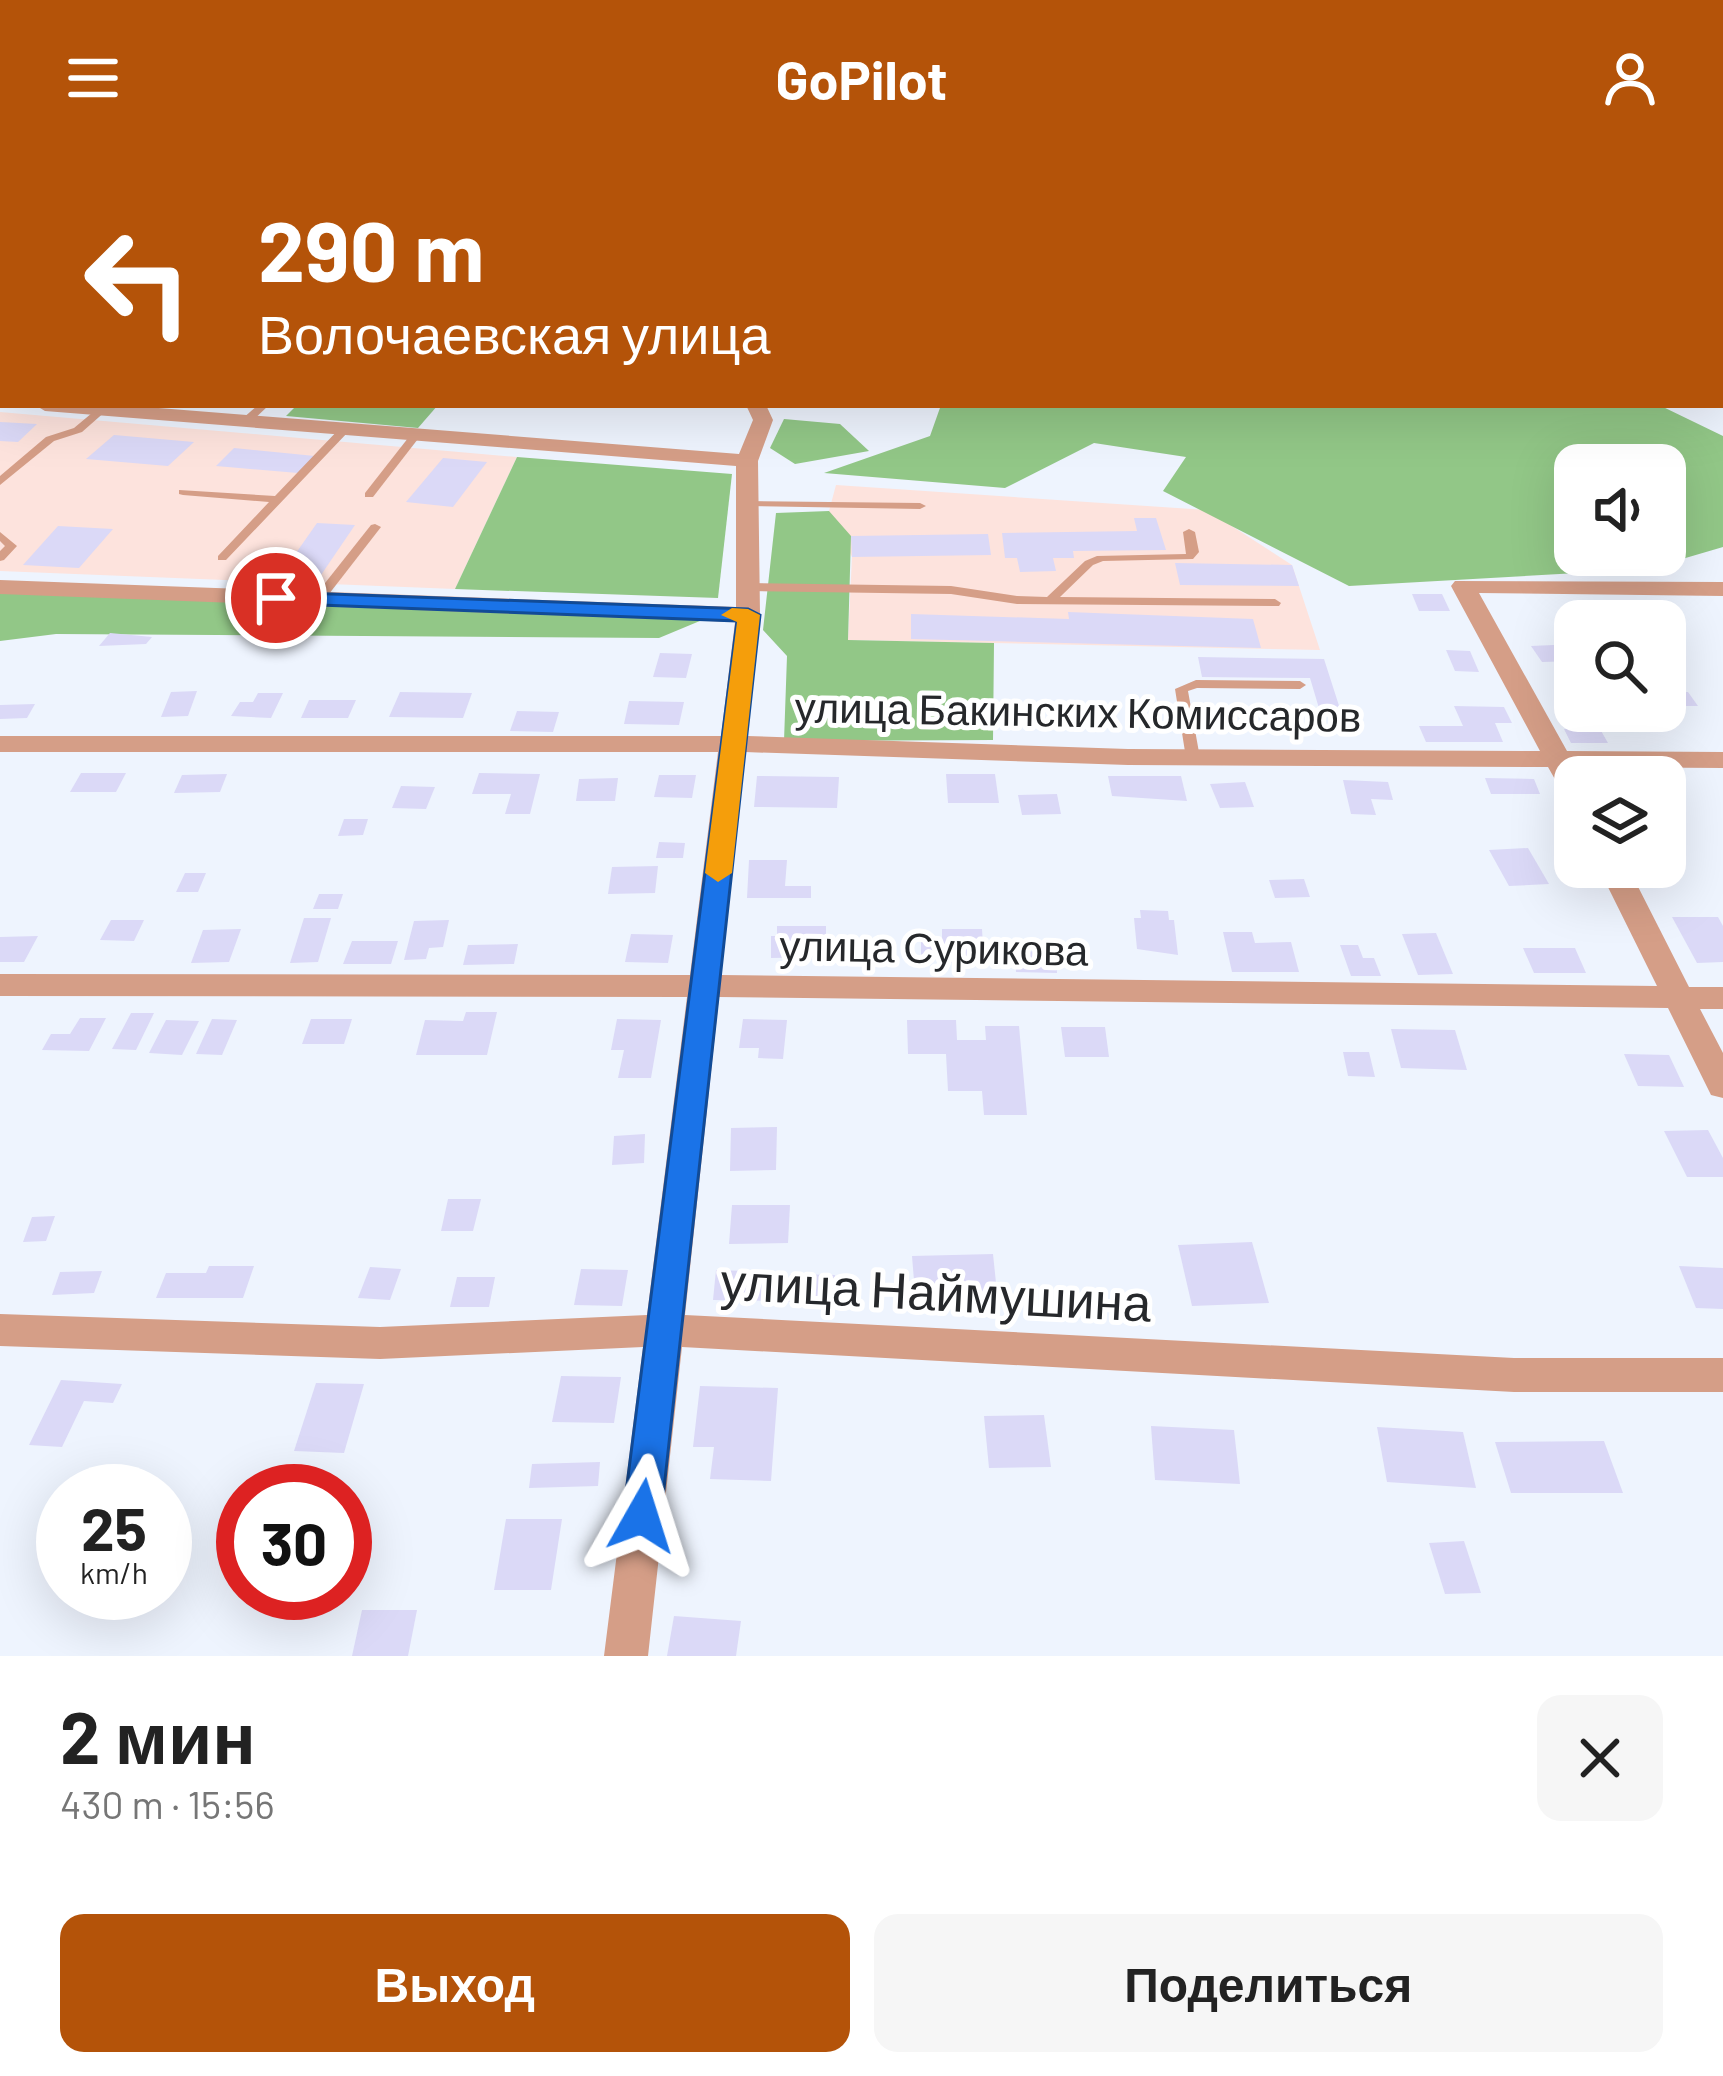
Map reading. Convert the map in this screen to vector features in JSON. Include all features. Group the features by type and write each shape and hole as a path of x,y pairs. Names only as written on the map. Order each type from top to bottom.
{"street":[{"path":"96,408 747,461"},
{"path":"626,1656 733,745 748,601 747,461 763,420 757,408"},
{"path":"1556,756 1463,586 1723,589"},
{"path":"0,587 318,600 748,601"},
{"name":"улица Бакинских Комиссаров","path":"0,744 733,745 1193,758 1554,759"},
{"name":"улица Бакинских Комиссаров","path":"1686,760 1723,760"},
{"path":"1624,888 1723,1086"},
{"name":"улица Сурикова","path":"0,985 705,986 1723,998"},
{"name":"улица Наймушина","path":"0,1330 380,1343 662,1330 1514,1376 1723,1375"}],"lane":[{"path":"0,482 50,439 78,430 96,408"},
{"path":"246,421 261,408"},
{"path":"222,558 345,429"},
{"path":"368,495 416,435"},
{"path":"183,492 274,499"},
{"path":"747,504 920,506"},
{"path":"318,600 375,527"},
{"path":"1051,600 1093,560 1190,557 1189,532"},
{"path":"0,535 11,546 0,558"},
{"path":"748,601 951,590 1051,600 1275,603"},
{"path":"1193,758 1181,689 1196,684 1300,685"}],"shaded area":[{"path":"0,412 517,457 455,589 0,571"},
{"path":"836,485 1207,510 1292,565 1320,650 848,640 852,557 829,511"}],"green space":[{"path":"294,408 435,408 418,428 286,416"},
{"path":"940,408 1665,408 1723,436 1723,547 1686,558 1686,444 1554,444 1554,574 1349,586 1163,491 1186,457 1094,443 1005,488 824,473 930,436"},
{"path":"784,419 840,424 869,451 795,464 770,448"},
{"path":"517,457 732,474 718,598 455,589"},
{"path":"829,511 851,536 848,640 994,643 993,740 784,741 787,656 763,630 776,513"},
{"path":"0,592 707,618 659,638 56,634 0,641"}],"building":[{"path":"0,422 37,424 18,442 0,441"},
{"path":"114,435 194,442 168,466 86,459"},
{"path":"234,448 315,456 298,473 216,466"},
{"path":"443,458 487,462 453,507 406,502"},
{"path":"1134,518 1156,518 1166,550 1073,551 1074,558 1053,558 1056,571 1020,572 1017,558 1005,558 1002,533 1137,531"},
{"path":"317,523 355,525 321,575 282,573"},
{"path":"58,526 113,529 79,568 23,565"},
{"path":"988,534 991,555 852,557 851,536"},
{"path":"1175,563 1292,565 1299,586 1180,585"},
{"path":"1412,594 1442,594 1450,611 1419,611"},
{"path":"1068,612 1253,619 1261,648 911,639 911,614 1069,619"},
{"path":"110,633 152,637 146,644 99,646"},
{"path":"1554,645 1554,662 1542,662 1531,646"},
{"path":"1446,650 1470,651 1479,672 1455,671"},
{"path":"660,653 692,654 686,678 653,677"},
{"path":"1198,657 1324,659 1342,715 1321,715 1310,678 1202,677"},
{"path":"197,691 188,716 161,717 171,692"},
{"path":"400,692 472,693 463,718 389,717"},
{"path":"1686,692 1688,692 1698,706 1686,706"},
{"path":"258,693 283,693 271,718 231,716 240,702 253,702"},
{"path":"309,700 356,700 348,718 301,718"},
{"path":"629,701 684,702 679,725 624,724"},
{"path":"35,704 27,718 0,719 0,705"},
{"path":"1454,706 1504,707 1512,723 1495,723 1503,742 1426,742 1419,726 1463,726"},
{"path":"517,711 559,712 553,732 510,731"},
{"path":"1566,732 1602,732 1608,743 1571,743"},
{"path":"81,773 126,773 116,792 70,792"},
{"path":"479,773 540,774 530,814 505,814 511,794 472,794"},
{"path":"227,774 220,792 174,793 182,775"},
{"path":"946,774 995,774 999,803 948,803"},
{"path":"659,775 696,775 692,798 654,797"},
{"path":"757,776 839,777 837,808 754,807"},
{"path":"1108,776 1181,776 1187,801 1112,796"},
{"path":"618,778 615,801 576,801 579,779"},
{"path":"1485,778 1534,779 1540,794 1491,794"},
{"path":"1343,780 1388,782 1393,800 1371,799 1376,815 1351,814"},
{"path":"1245,782 1254,807 1220,808 1210,784"},
{"path":"401,786 435,787 426,809 392,808"},
{"path":"1057,794 1061,814 1022,815 1018,795"},
{"path":"344,819 368,819 363,835 338,836"},
{"path":"659,842 685,843 683,858 656,858"},
{"path":"1528,848 1549,884 1509,886 1489,850"},
{"path":"749,860 787,860 785,886 811,886 811,898 747,898"},
{"path":"658,866 655,893 608,894 612,867"},
{"path":"185,873 206,873 198,892 176,892"},
{"path":"1304,879 1310,897 1275,898 1269,880"},
{"path":"319,894 343,894 338,909 313,909"},
{"path":"1140,910 1168,911 1169,920 1174,920 1178,955 1137,949 1134,918 1141,918"},
{"path":"1672,917 1718,917 1723,926 1723,962 1697,963"},
{"path":"304,918 331,918 318,962 290,963"},
{"path":"111,920 144,920 134,941 100,940"},
{"path":"449,920 443,947 429,948 426,959 404,960 414,921"},
{"path":"777,926 826,926 826,957 771,958 771,936 777,936"},
{"path":"241,929 229,962 191,963 203,930"},
{"path":"942,929 982,929 984,963 942,963 942,956 921,956 921,938 942,938"},
{"path":"1223,932 1252,932 1255,943 1291,942 1299,972 1232,972"},
{"path":"1436,933 1453,974 1418,975 1402,934"},
{"path":"631,934 673,935 668,963 625,962"},
{"path":"38,936 24,962 0,962 0,937"},
{"path":"352,941 398,941 391,964 343,964"},
{"path":"518,944 514,964 463,965 468,945"},
{"path":"1340,945 1358,945 1363,958 1374,958 1381,976 1351,976"},
{"path":"1523,948 1575,948 1586,973 1534,973"},
{"path":"1015,951 1056,952 1057,973 1016,972"},
{"path":"466,1012 497,1012 487,1055 416,1055 425,1020 463,1021"},
{"path":"131,1013 154,1013 136,1050 112,1049"},
{"path":"80,1018 106,1018 89,1051 42,1050 51,1034 70,1034"},
{"path":"212,1019 237,1020 222,1055 196,1054"},
{"path":"311,1019 352,1019 344,1044 302,1044"},
{"path":"617,1019 661,1020 651,1078 618,1078 624,1050 611,1050"},
{"path":"743,1019 787,1020 783,1059 758,1058 759,1048 739,1048"},
{"path":"166,1020 199,1021 182,1055 149,1053"},
{"path":"907,1020 956,1020 957,1040 986,1040 985,1026 1019,1026 1027,1115 984,1115 982,1091 948,1091 946,1054 908,1054"},
{"path":"1061,1027 1105,1027 1109,1057 1065,1057"},
{"path":"1391,1029 1455,1030 1467,1070 1401,1068"},
{"path":"1343,1052 1369,1052 1375,1077 1348,1076"},
{"path":"1624,1054 1669,1055 1684,1087 1638,1086"},
{"path":"777,1127 776,1170 730,1171 731,1128"},
{"path":"1708,1130 1723,1158 1723,1177 1687,1177 1664,1131"},
{"path":"645,1134 644,1163 612,1165 614,1136"},
{"path":"448,1199 481,1199 473,1231 441,1231"},
{"path":"732,1205 790,1205 788,1243 729,1244"},
{"path":"55,1216 46,1241 23,1242 32,1217"},
{"path":"1252,1242 1269,1303 1192,1306 1178,1245"},
{"path":"993,1254 998,1302 916,1305 912,1256"},
{"path":"209,1266 254,1266 243,1298 156,1298 166,1273 206,1273"},
{"path":"1679,1266 1723,1268 1723,1309 1696,1308"},
{"path":"370,1267 401,1269 390,1300 358,1298"},
{"path":"581,1269 628,1270 622,1306 574,1305"},
{"path":"716,1270 779,1272 777,1301 713,1300"},
{"path":"102,1271 94,1293 52,1295 60,1272"},
{"path":"790,1274 835,1275 834,1303 788,1302"},
{"path":"457,1277 495,1277 489,1307 450,1307"},
{"path":"561,1376 621,1377 614,1423 552,1422"},
{"path":"61,1380 122,1384 113,1403 84,1401 62,1447 29,1445"},
{"path":"316,1383 364,1384 344,1453 294,1451"},
{"path":"700,1386 778,1388 771,1481 710,1479 714,1447 693,1447"},
{"path":"1044,1415 1051,1467 989,1468 984,1416"},
{"path":"1151,1426 1234,1430 1240,1484 1155,1480"},
{"path":"1377,1427 1463,1432 1476,1488 1387,1482"},
{"path":"1604,1441 1623,1493 1511,1493 1495,1442"},
{"path":"600,1462 598,1486 529,1488 532,1464"},
{"path":"506,1519 562,1519 551,1590 494,1590"},
{"path":"1464,1541 1481,1593 1445,1594 1429,1543"},
{"path":"372,1610 417,1610 408,1656 352,1656 360,1620 372,1620"},
{"path":"674,1616 741,1621 736,1656 667,1656"}],"slow traffic":[{"path":"718,873 748,615 732,615"}],"route":[{"path":"276,598 748,615 642,1516"}]}
